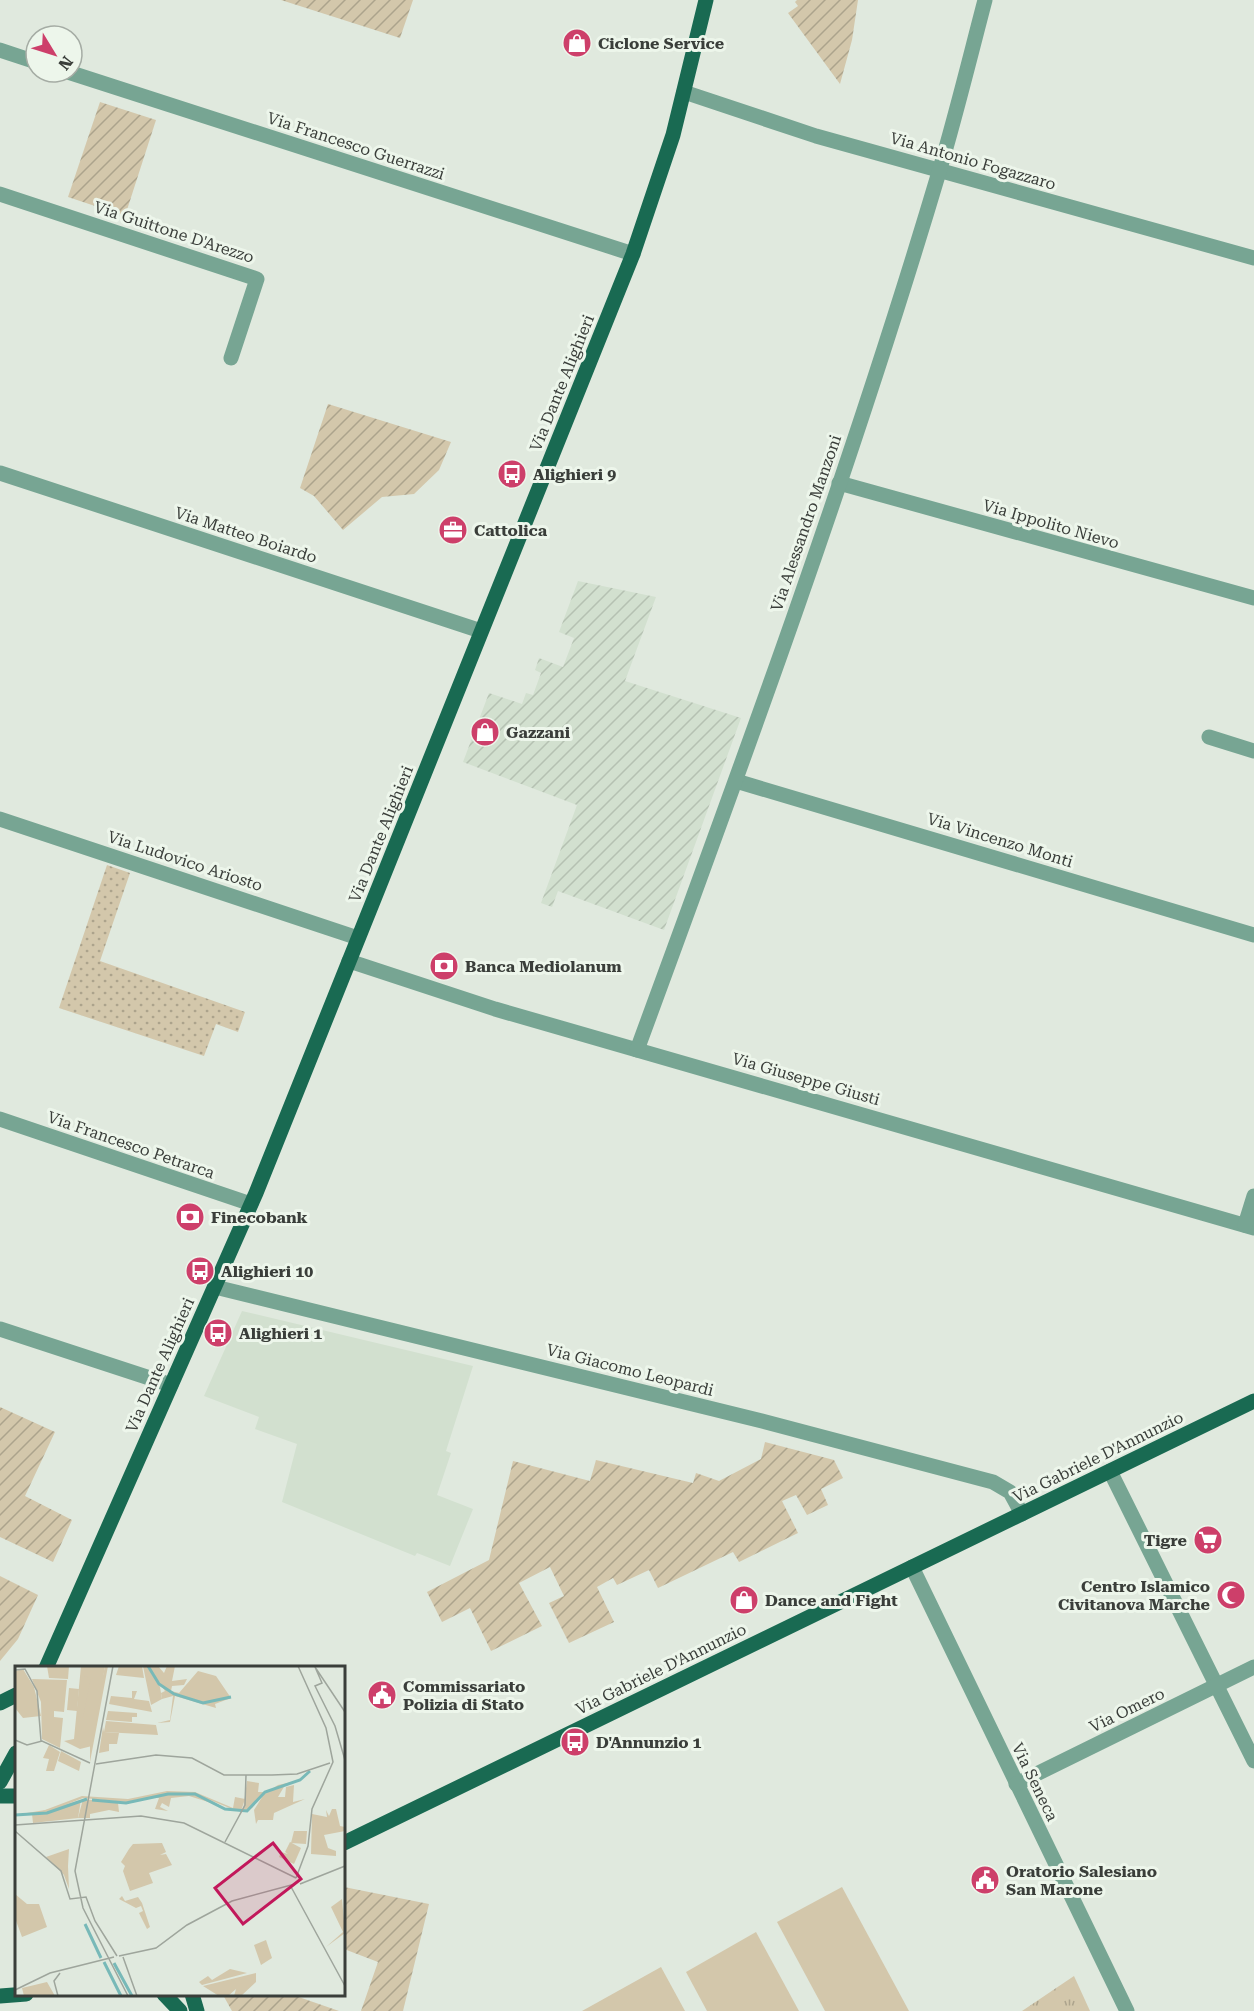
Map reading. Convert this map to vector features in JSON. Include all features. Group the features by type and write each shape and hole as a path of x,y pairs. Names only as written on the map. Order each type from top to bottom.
{"main road":[{"name":"Via Dante Alighieri","path":"47,1666 251,1204 633,254 657,187 684,92 706,0"},
{"name":"Via Gabriele D'Annunzio","path":"345,1843 1254,1401"},
{"path":"0,1704 15,1696"},
{"path":"0,1782 15,1755"},
{"path":"165,1996 180,2011"},
{"path":"192,1996 197,2011"}],"street":[{"name":"Via Alessandro Manzoni","path":"637,1050 736,781 839,483 940,171 985,0"},
{"path":"0,50 24,58"},
{"name":"Via Francesco Guerrazzi","path":"84,77 633,254"},
{"name":"Via Antonio Fogazzaro","path":"684,92 805,132 1254,258"},
{"name":"Via Guittone D'Arezzo","path":"0,194 257,279 231,358"},
{"name":"Via Matteo Boiardo","path":"0,473 481,631"},
{"name":"Via Ippolito Nievo","path":"839,483 1254,598"},
{"path":"1209,737 1254,751"},
{"name":"Via Vincenzo Monti","path":"736,781 1254,935"},
{"name":"Via Ludovico Ariosto","path":"0,819 358,938"},
{"name":"Via Giuseppe Giusti","path":"349,961 495,1009 1250,1227"},
{"name":"Via Francesco Petrarca","path":"0,1119 251,1204"},
{"path":"1250,1227 1254,1196"},
{"name":"Via Giacomo Leopardi","path":"215,1287 750,1418 993,1482 1010,1492 1022,1514"},
{"path":"0,1329 171,1385"},
{"path":"1110,1471 1254,1761"},
{"name":"Via Seneca","path":"912,1567 1127,2011"},
{"name":"Via Omero","path":"1016,1784 1254,1667"}],"shaded area":[{"path":"578,581 656,597 625,681 741,718 664,930 558,891 552,907 541,903 577,805 463,762 489,693 522,704 526,693 533,695 541,673 535,670 539,658 563,667 574,638 559,632"},
{"path":"242,1311 473,1366 446,1451 451,1453 437,1495 473,1509 450,1566 417,1553 415,1556 282,1502 297,1444 255,1429 259,1417 204,1396"}],"green space":[{"path":"281,0 413,0 400,38"},
{"path":"797,0 858,0 852,40 840,84 788,13 798,6 795,2"},
{"path":"100,102 156,120 125,216 68,197"},
{"path":"328,404 451,442 439,470 414,494 382,497 343,530 314,496 300,488"},
{"path":"107,865 130,873 100,961 245,1012 238,1032 216,1024 204,1056 59,1008"},
{"path":"0,1407 55,1432 25,1496 72,1520 53,1562 0,1537"},
{"path":"765,1442 834,1460 843,1478 821,1489 828,1505 807,1515 796,1495 782,1501 798,1533 739,1562 733,1552 658,1588 649,1570 617,1585 613,1578 597,1587 614,1622 569,1643 549,1603 564,1596 550,1567 519,1583 542,1626 491,1651 470,1608 442,1622 427,1592 489,1560 513,1461 590,1481 596,1460 693,1483 696,1473 719,1481 761,1459"},
{"path":"0,1576 38,1595 18,1639 0,1661"},
{"path":"345,1887 429,1904 403,2011 361,2011 378,1962 345,1949"},
{"path":"842,1887 909,2011 825,2011 777,1922"},
{"path":"756,1932 799,2011 707,2011 686,1972"},
{"path":"661,1967 685,2011 582,2011"},
{"path":"1074,1976 1090,2011 1022,2011"},
{"path":"224,1996 296,1996 339,2011 232,2011"}],"place":[{"name":"Ciclone Service","path":"577,43"},
{"name":"Alighieri 9","path":"512,474"},
{"name":"Cattolica","path":"453,530"},
{"name":"Gazzani","path":"485,732"},
{"name":"Banca Mediolanum","path":"444,966"},
{"name":"Finecobank","path":"190,1217"},
{"name":"Alighieri 10","path":"200,1271"},
{"name":"Alighieri 1","path":"218,1333"},
{"name":"Tigre","path":"1208,1540"},
{"name":"Centro Islamico Civitanova Marche","path":"1231,1595"},
{"name":"Dance and Fight","path":"744,1600"},
{"name":"Commissariato Polizia di Stato","path":"382,1695"},
{"name":"D'Annunzio 1","path":"575,1742"},
{"name":"Oratorio Salesiano San Marone","path":"985,1880"}]}
